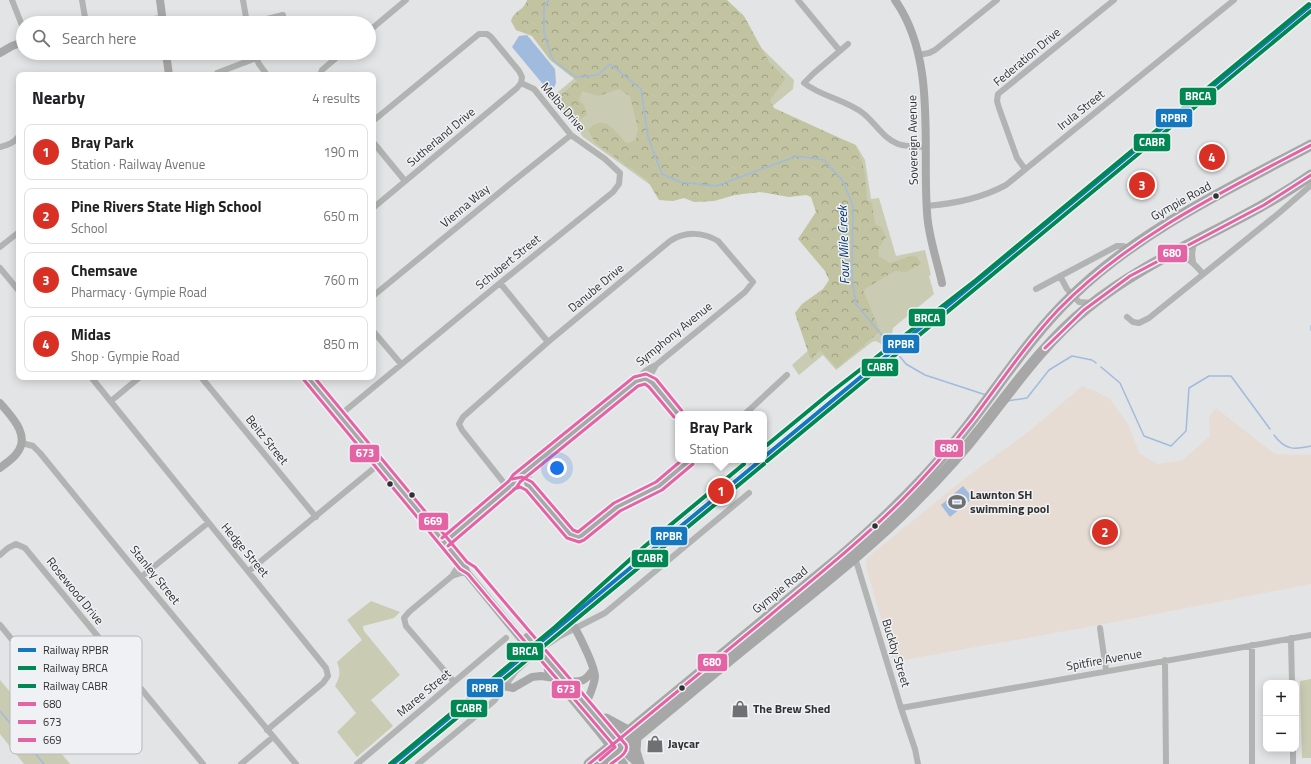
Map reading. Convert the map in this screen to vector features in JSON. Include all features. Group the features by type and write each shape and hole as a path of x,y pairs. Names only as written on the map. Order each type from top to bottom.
{"highway":[{"name":"Gympie Road","path":"852,554 950,448 1038,334 1072,295 1129,248 1170,222 1311,145"},
{"name":"Gympie Road","path":"589,764 616,747 852,554 896,521 960,456 1008,392 1050,343 1093,303 1130,276 1264,206 1311,175"},
{"path":"599,720 606,719 632,734 639,764"},
{"name":"Gympie Road","path":"603,764 616,747"}],"street":[{"path":"12,0 18,16"},
{"path":"82,0 85,16"},
{"path":"160,0 162,16"},
{"path":"243,0 246,16"},
{"path":"376,25 406,0"},
{"path":"798,0 840,51"},
{"name":"Sovereign Avenue","path":"895,0 907,23 918,56 925,97 926,206 928,223 942,283"},
{"path":"918,56 935,50 997,0"},
{"name":"Federation Drive","path":"1025,169 1017,158 996,101 998,94 1114,0"},
{"name":"Irula Street","path":"926,206 965,200 985,195 1006,185 1234,0"},
{"name":"Melba Drive","path":"376,119 476,36 487,34 519,71 522,76 521,83 534,89 571,135 604,159 620,173"},
{"path":"848,44 804,83 813,90 851,106 863,113 890,140 900,145 926,147"},
{"path":"0,54 16,45"},
{"path":"167,60 169,72"},
{"path":"219,72 246,60"},
{"path":"258,60 265,72"},
{"path":"321,72 334,60"},
{"name":"Sutherland Drive","path":"376,205 517,88 521,83"},
{"name":"Vienna Way","path":"376,294 571,135"},
{"path":"0,148 16,140"},
{"path":"376,146 405,181"},
{"name":"Schubert Street","path":"401,364 613,192 619,184 620,173"},
{"path":"1127,317 1136,323 1143,322 1301,195 1311,185"},
{"name":"Danube Drive","path":"511,486 462,430 459,424 463,416 548,342 670,241 682,235 694,234 711,237 718,241 753,282"},
{"path":"0,248 16,235"},
{"path":"1193,262 1192,254 1194,242"},
{"name":"Gympie Road","path":"1036,289 1117,246 1129,248"},
{"path":"1174,252 1185,256 1193,262 1203,274"},
{"path":"0,268 16,287"},
{"path":"1060,276 1067,289 1081,303 1093,303"},
{"name":"Symphony Avenue","path":"445,542 511,486 524,472 529,470 651,367 656,365 745,292 753,282"},
{"path":"500,283 548,342"},
{"path":"340,415 401,364 376,335"},
{"path":"652,383 651,374 656,365"},
{"path":"748,411 787,375"},
{"path":"636,381 646,379 652,383 675,411"},
{"name":"Hedge Street","path":"93,380 208,523 249,571 326,668 328,676 323,683 267,730"},
{"path":"111,402 137,380"},
{"name":"Beitz Street","path":"203,380 316,517"},
{"path":"311,380 445,542 466,570"},
{"path":"0,403 20,429 22,443 16,455 0,468"},
{"path":"972,420 979,420 984,425"},
{"name":"Stanley Street","path":"22,443 33,446 40,453 296,764"},
{"path":"529,470 527,477 530,486 570,534 578,538 617,507 659,486 686,463"},
{"path":"249,571 379,464"},
{"path":"511,486 521,482 530,486"},
{"path":"418,764 491,703 516,671 555,639 605,613 749,493"},
{"path":"141,577 208,523"},
{"name":"Rosewood Drive","path":"0,555 8,548 16,544 25,548 98,636"},
{"name":"Buckby Street","path":"852,554 915,749 918,764"},
{"path":"454,682 406,626 404,618 408,612 452,576 457,568 458,558"},
{"path":"452,576 466,570 471,570 524,638 565,681 599,720 616,747 624,764"},
{"path":"0,624 10,636"},
{"path":"575,628 589,657 595,675 586,704"},
{"path":"1100,628 1106,670"},
{"name":"Spitfire Avenue","path":"901,708 1106,670 1311,635"},
{"name":"Maree Street","path":"357,764 506,638"},
{"path":"1292,638 1292,680"},
{"path":"1252,645 1252,764"},
{"path":"538,654 555,678 616,747 639,764"},
{"path":"1165,660 1166,764"},
{"path":"565,681 578,682 585,680 593,670"},
{"path":"504,686 513,688 528,678 536,676 555,678"},
{"name":"Rosewood Drive","path":"142,690 203,764"},
{"path":"241,764 273,737"},
{"path":"1293,752 1293,764"}],"shaded area":[{"path":"1082,386 1110,399 1128,424 1140,454 1158,464 1183,460 1210,436 1209,417 1216,408 1275,454 1311,455 1311,584 1099,625 893,662 866,566 867,558 964,479 1028,432"}],"green space":[{"path":"527,0 727,0 744,16 769,62 785,79 770,100 774,108 855,145 863,165 867,200 872,203 875,224 881,227 886,237 879,247 878,256 890,263 912,256 917,257 921,264 906,272 895,271 863,290 880,331 837,368 820,350 812,359 810,358 795,313 802,304 823,289 829,280 825,271 798,239 816,212 811,197 806,195 789,197 760,192 735,195 714,201 694,202 684,198 673,201 659,200 647,180 595,143 588,130 593,125 603,123 617,132 625,142 630,143 636,139 638,128 630,96 619,89 598,96 582,91 579,100 584,105 587,115 575,122 560,101 562,94 577,81 550,60 532,36 516,30 511,21 514,15 524,6"},
{"path":"712,0 794,80 793,89 769,109 856,145 865,160 871,199 879,198 896,256 925,250 931,275 929,276 934,294 893,328 893,335 881,344 876,341 872,342 836,370 823,355 799,375 792,365 856,304 843,181 662,174 649,184 583,137 553,96 576,77"},
{"path":"371,601 400,612 394,618 363,626 364,631 400,675 371,700 393,726 357,757 337,732 356,713 335,686 339,674 337,662 362,640 347,620"},
{"path":"1311,679 1311,758 1302,758 1300,681"},
{"path":"0,680 10,692 10,746 0,734"},
{"path":"16,754 62,754 70,764 24,764"}],"water":[{"path":"527,35 555,69 556,83 551,94 512,47 519,36"},
{"name":"Lawnton SH swimming pool","path":"963,486 973,498 950,517 941,505"}],"waterway":[{"name":"Four Mile Creek","path":"549,0 544,6 544,33 553,60 576,77 598,75 610,64 641,89 648,137 662,174 680,182 716,186 797,156 824,160 843,181 853,206 852,279 856,304 906,364 925,375 986,395"},
{"name":"Four Mile Creek","path":"1007,401 1027,398 1049,370 1072,356 1092,360 1096,363"},
{"name":"Four Mile Creek","path":"1101,367 1120,383 1144,436 1171,446 1186,431 1189,388 1209,376 1231,376 1270,429"},
{"name":"Four Mile Creek","path":"1274,435 1282,444 1290,448 1311,446"},
{"path":"0,711 10,723"},
{"path":"36,754 44,764"}],"railway":[{"path":"767,451 1311,1"},
{"path":"388,764 752,463"}],"rail line":[{"name":"BRCA","path":"767,445 830,393 976,280 1309,4"},
{"name":"RPBR","path":"767,455 1311,5"},
{"name":"CABR","path":"767,461 1311,11"},
{"name":"RPBR","path":"393,764 757,463"},
{"name":"BRCA","path":"390,764 555,627 645,546 744,464"},
{"name":"CABR","path":"401,764 764,464"}],"transit line":[{"name":"680","path":"589,764 768,617 886,516 920,481 955,441 1046,323 1086,284 1115,260 1178,218 1244,180 1311,145"},
{"name":"680","path":"1045,348 1084,310 1130,276 1264,205 1311,175"},
{"name":"669","path":"442,538 509,481 513,475 634,377 646,374 656,379 682,411"},
{"name":"673","path":"304,380 460,569 468,574 615,747 600,760"},
{"name":"669","path":"316,380 467,562 475,567 626,745 626,751 611,764"},
{"name":"673","path":"448,546 516,488 520,482 638,386 645,384 649,387 674,417"},
{"name":"669","path":"512,479 522,477 532,482 573,530 578,532 614,503 656,482 678,463"},
{"name":"673","path":"514,489 520,487 526,490 567,538 579,542 584,540 620,511 662,490 693,464"}],"place":[{"name":"Midas","path":"1212,157"},
{"name":"Chemsave","path":"1142,185"},
{"name":"Bray Park","path":"721,491"},
{"name":"Lawnton SH swimming pool","path":"957,502"},
{"name":"Pine Rivers State High School","path":"1105,532"},
{"name":"The Brew Shed","path":"740,709"},
{"name":"Jaycar","path":"655,744"}]}
